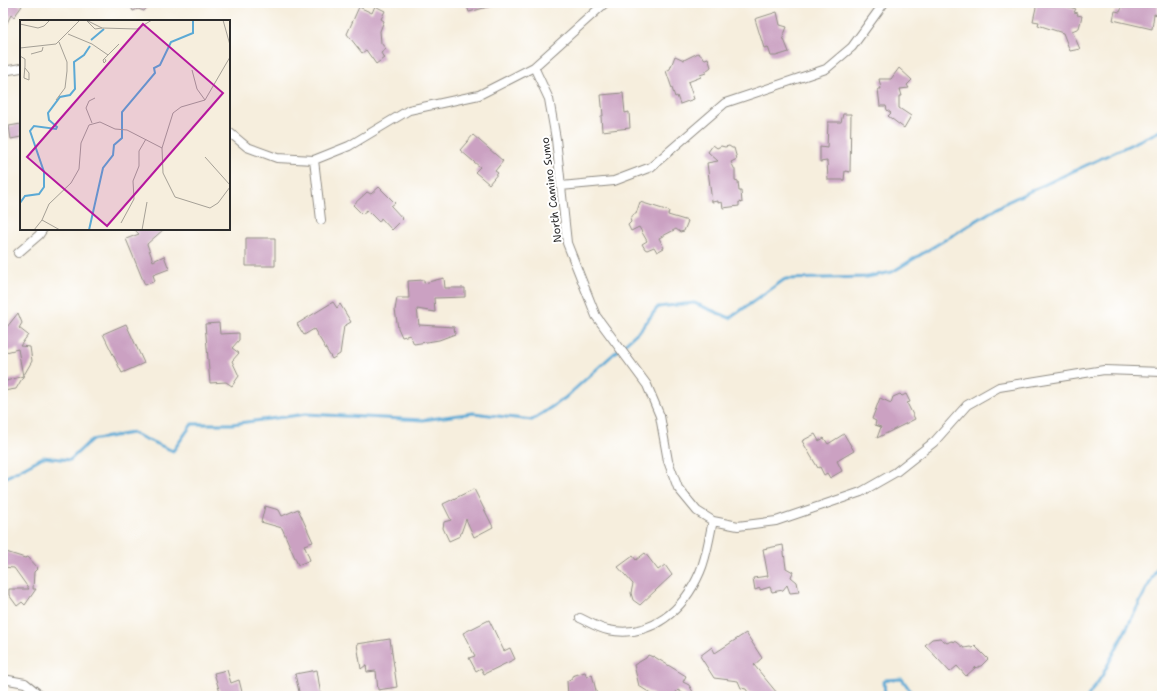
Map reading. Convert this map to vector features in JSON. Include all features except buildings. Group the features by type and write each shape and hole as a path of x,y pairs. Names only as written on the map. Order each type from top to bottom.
{"street":[{"path":"230,133 248,147 277,158 314,160 348,146 408,110 479,95 534,67 605,3"},
{"path":"561,186 614,181 651,167 724,102 826,69 852,47 884,3"},
{"name":"North Camino Sumo","path":"534,67 549,99 556,139 567,243 596,316 647,385 660,416 668,461 678,488 697,511 713,521 738,526 776,521 861,492 896,472 934,442 967,405 999,387 1104,370 1162,372"},
{"path":"3,71 20,68"},
{"path":"314,160 321,220"},
{"path":"18,253 39,235 42,230"},
{"path":"580,618 606,630 618,632 632,631 651,626 666,618 676,610 684,600 701,570 713,521"},
{"path":"3,679 26,683 41,696"}],"waterway":[{"path":"3,479 43,457 70,460 91,440 132,433 173,451 192,424 232,424 306,414 423,420 473,413 532,420 565,398 641,329 658,307 694,303 730,318 785,279 867,277 892,272 1007,202 1162,130"},
{"path":"1088,696 1102,676 1162,559"},
{"path":"885,696 884,680 902,679 914,696"}]}
